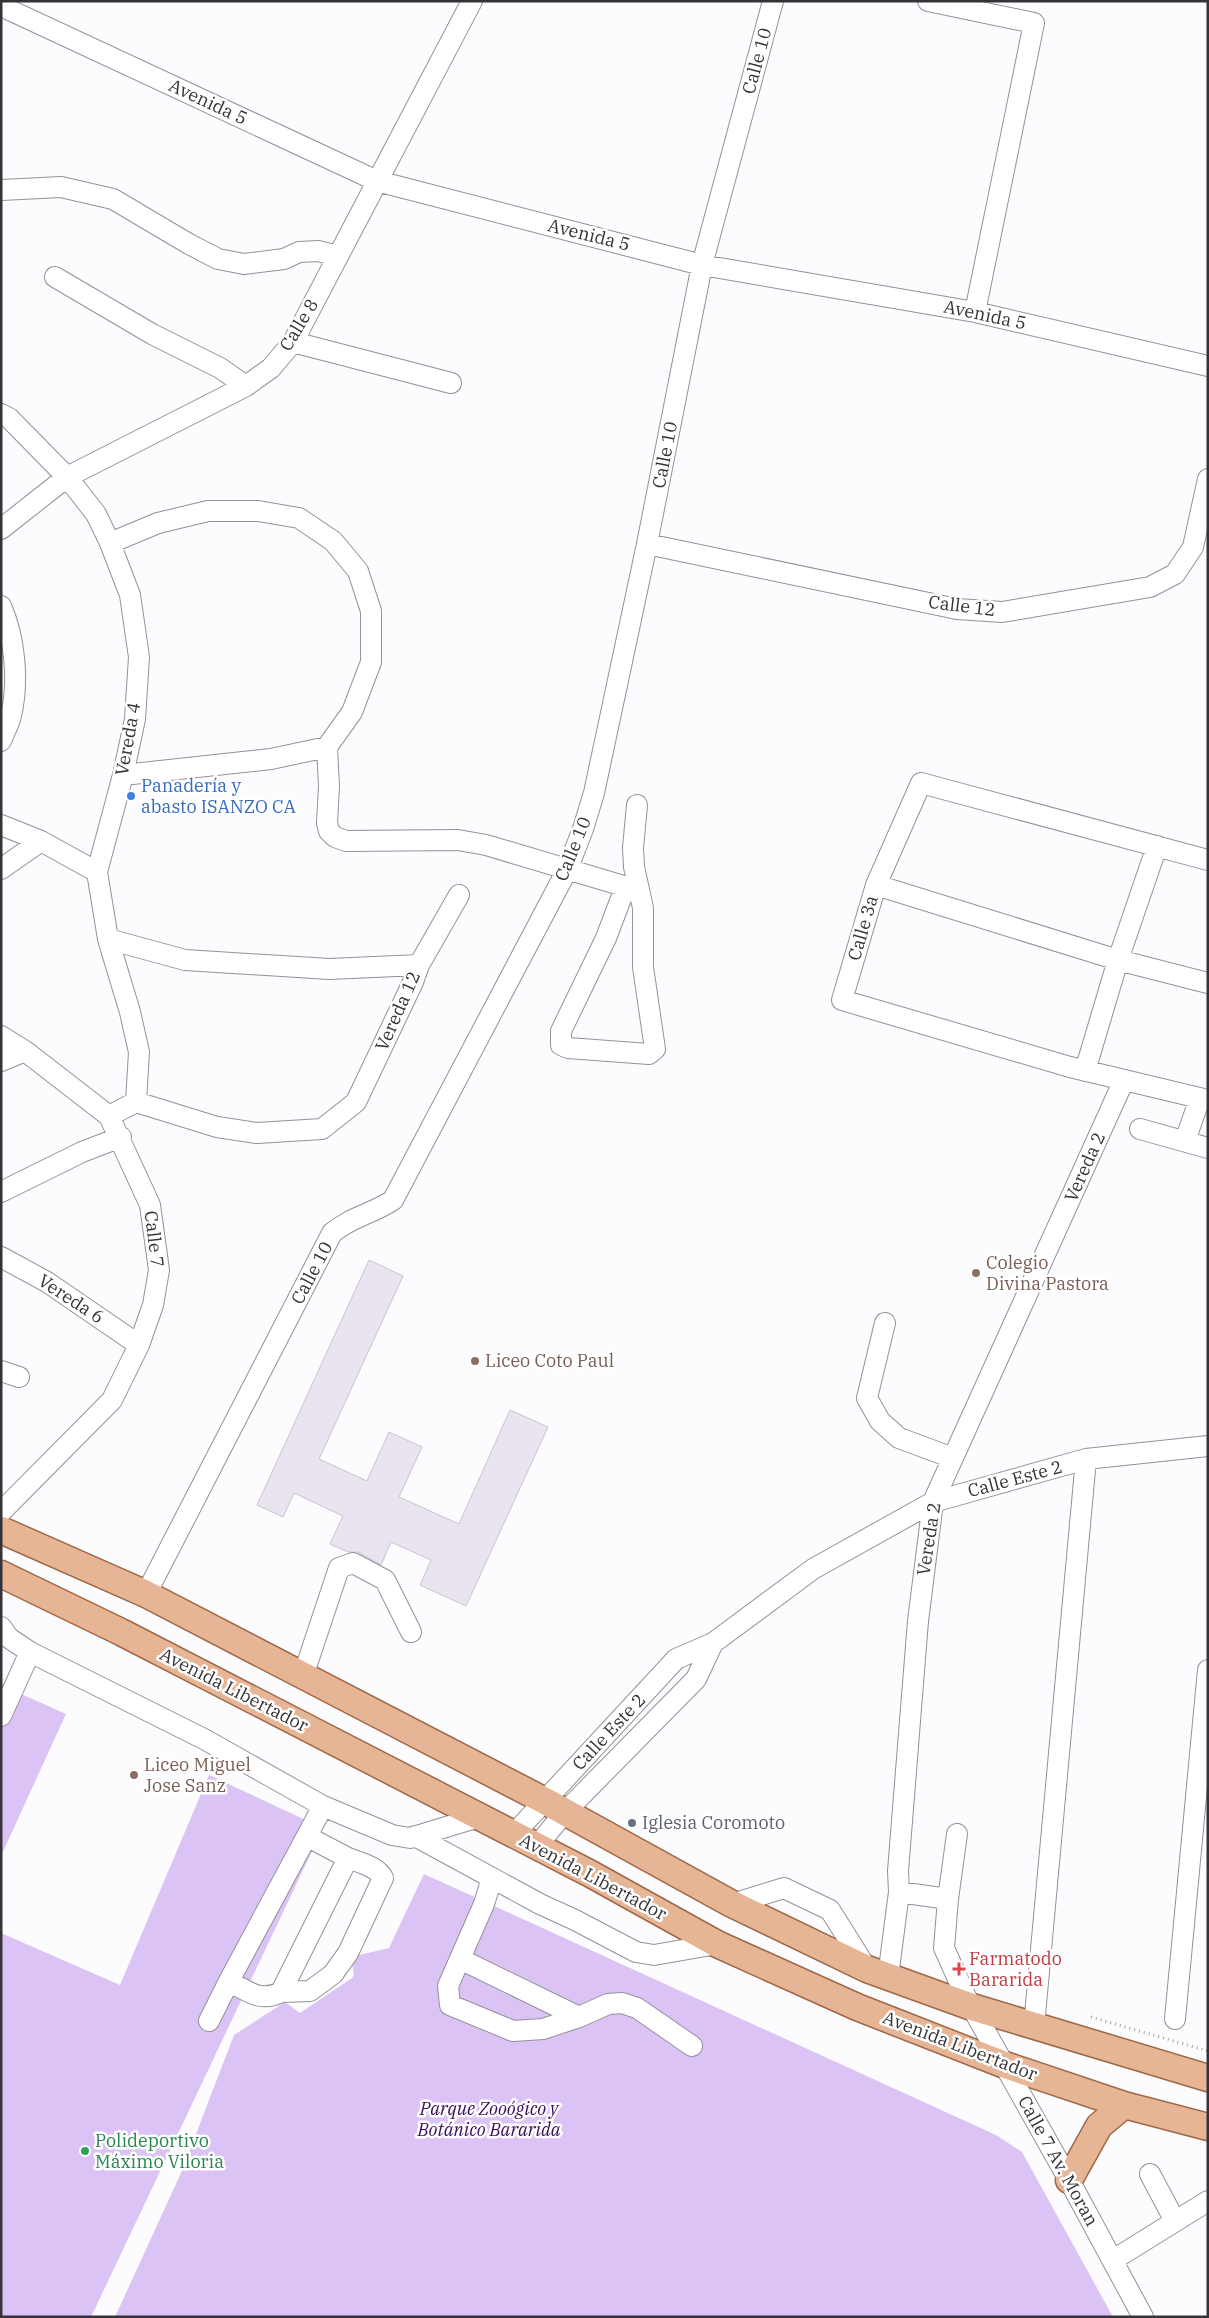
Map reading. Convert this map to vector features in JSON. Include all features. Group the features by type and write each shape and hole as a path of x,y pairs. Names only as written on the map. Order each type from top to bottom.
{"main road":[{"path":"1,1530 146,1594 555,1807 732,1904 877,1973 972,2007 1208,2078"},
{"name":"Avenida Libertador","path":"1,1574 121,1632 536,1846 717,1944 856,2007 1004,2065 1124,2105 1208,2127"},
{"path":"1069,2180 1099,2126 1124,2105"}],"street":[{"name":"Calle 8","path":"1,529 67,477 246,386 271,368 293,342 472,1"},
{"name":"Calle 10","path":"146,1594 332,1233 346,1221 379,1210 393,1200 567,870 594,793 647,544 702,265 773,1"},
{"path":"928,1 1034,23 975,312"},
{"name":"Avenida 5","path":"1,6 377,181 702,265 975,312 1208,366"},
{"path":"1,190 61,187 113,199 189,244 218,258 244,264 284,258 299,252 318,251 338,256"},
{"path":"55,277 152,334 220,368 246,386"},
{"path":"293,342 452,384"},
{"name":"Vereda 4","path":"1,414 8,418 67,477 96,514 110,543 130,595 139,657 135,719 123,775 97,872 108,939 130,1012 139,1052 136,1102"},
{"name":"Calle 12","path":"647,544 957,609 1002,612 1150,587 1175,574 1193,547 1208,479"},
{"path":"110,543 158,523 208,511 258,511 300,518 333,541 358,571 371,611 371,662 352,712 327,747 329,786 327,823 329,832 335,837 346,841 458,840 486,844 632,889 642,908 645,994 655,1049 649,1054 568,1048 561,1045 560,1040 564,1021 632,889 633,848 638,805"},
{"path":"1,606 12,646 15,683 11,716 1,741"},
{"path":"123,775 271,760 327,747"},
{"name":"Calle 3a","path":"1204,1099 1085,1070 842,1000 876,885 921,783 1208,860"},
{"path":"1,825 41,842 97,872"},
{"path":"1,869 41,842"},
{"path":"1085,1070 1118,960 1157,846"},
{"path":"876,885 1118,960 1208,982"},
{"path":"419,965 459,895"},
{"name":"Vereda 12","path":"108,939 185,960 329,969 419,965 413,982 356,1102 322,1130 249,1132 217,1127 136,1102"},
{"name":"Calle 7","path":"1,1036 25,1051 110,1116 150,1204 159,1270 153,1305 139,1345 112,1400 1,1512"},
{"path":"1,1061 25,1051"},
{"name":"Vereda 2","path":"877,1973 899,1892 898,1871 918,1621 933,1502 1124,1080"},
{"path":"1186,1141 1204,1099"},
{"path":"110,1116 136,1102"},
{"path":"1140,1129 1208,1148"},
{"path":"1,1192 82,1152 121,1137"},
{"name":"Vereda 6","path":"1,1257 47,1282 139,1345"},
{"path":"885,1323 867,1398 880,1421 899,1438 953,1458"},
{"name":"Calle Este 2","path":"536,1846 555,1807 676,1659 713,1643 813,1569 933,1502 1086,1459 1208,1446"},
{"path":"1034,2026 1086,1459"},
{"path":"303,1676 339,1568 353,1563 385,1580 411,1632"},
{"path":"4,1634 30,1652 204,1739 323,1806 392,1835 410,1838 479,1817"},
{"name":"Calle Este 2","path":"513,1835 555,1807 696,1679 713,1643"},
{"path":"1,1716 30,1652"},
{"path":"1175,2019 1208,1670"},
{"path":"209,2021 323,1806"},
{"name":"Calle 7 Av. Moran","path":"957,1834 948,1899 944,1948 972,2007 1143,2317"},
{"path":"415,1836 636,1952 654,1955 717,1944"},
{"path":"229,1981 255,1995 271,1998 281,1992 310,1992 333,1974 348,1953 383,1878 380,1872 374,1868 348,1858 308,1837"},
{"path":"281,1992 348,1858"},
{"path":"492,1878 484,1904 448,1986 450,2005 513,2031 542,2029 579,2017 608,2004 622,2002 637,2008 692,2046"},
{"path":"732,1904 784,1888 830,1910 877,1973"},
{"path":"899,1892 948,1899"},
{"path":"460,1959 579,2017"},
{"path":"1150,2174 1175,2221"},
{"path":"1113,2260 1208,2201"}],"green space":[{"path":"1,1685 66,1714 1,1856"},
{"name":"Polideportivo Máximo Viloria","path":"209,1775 323,1828 91,2317 1,2317 1,1933 120,1985"},
{"name":"Parque Zooógico y Botánico Bararida","path":"424,1874 996,2135 1022,2152 1113,2317 115,2317 181,2173 234,2035 285,2002 300,2013 352,1978 354,1975 351,1957 389,1948"}],"building":[{"name":"Liceo Coto Paul","path":"369,1260 403,1276 319,1459 367,1481 389,1432 422,1447 399,1497 459,1524 510,1410 548,1427 466,1606 420,1585 431,1560 391,1542 381,1565 358,1552 348,1552 330,1544 343,1516 294,1493 283,1517 257,1505"}],"place":[{"name":"Panadería y abasto ISANZO CA","path":"131,796"},
{"name":"Colegio Divina Pastora","path":"976,1273"},
{"name":"Liceo Coto Paul","path":"475,1361"},
{"name":"Liceo Miguel Jose Sanz","path":"134,1775"},
{"name":"Iglesia Coromoto","path":"632,1823"},
{"name":"Farmatodo Bararida","path":"959,1969"},
{"name":"Polideportivo Máximo Viloria","path":"85,2151"}]}
